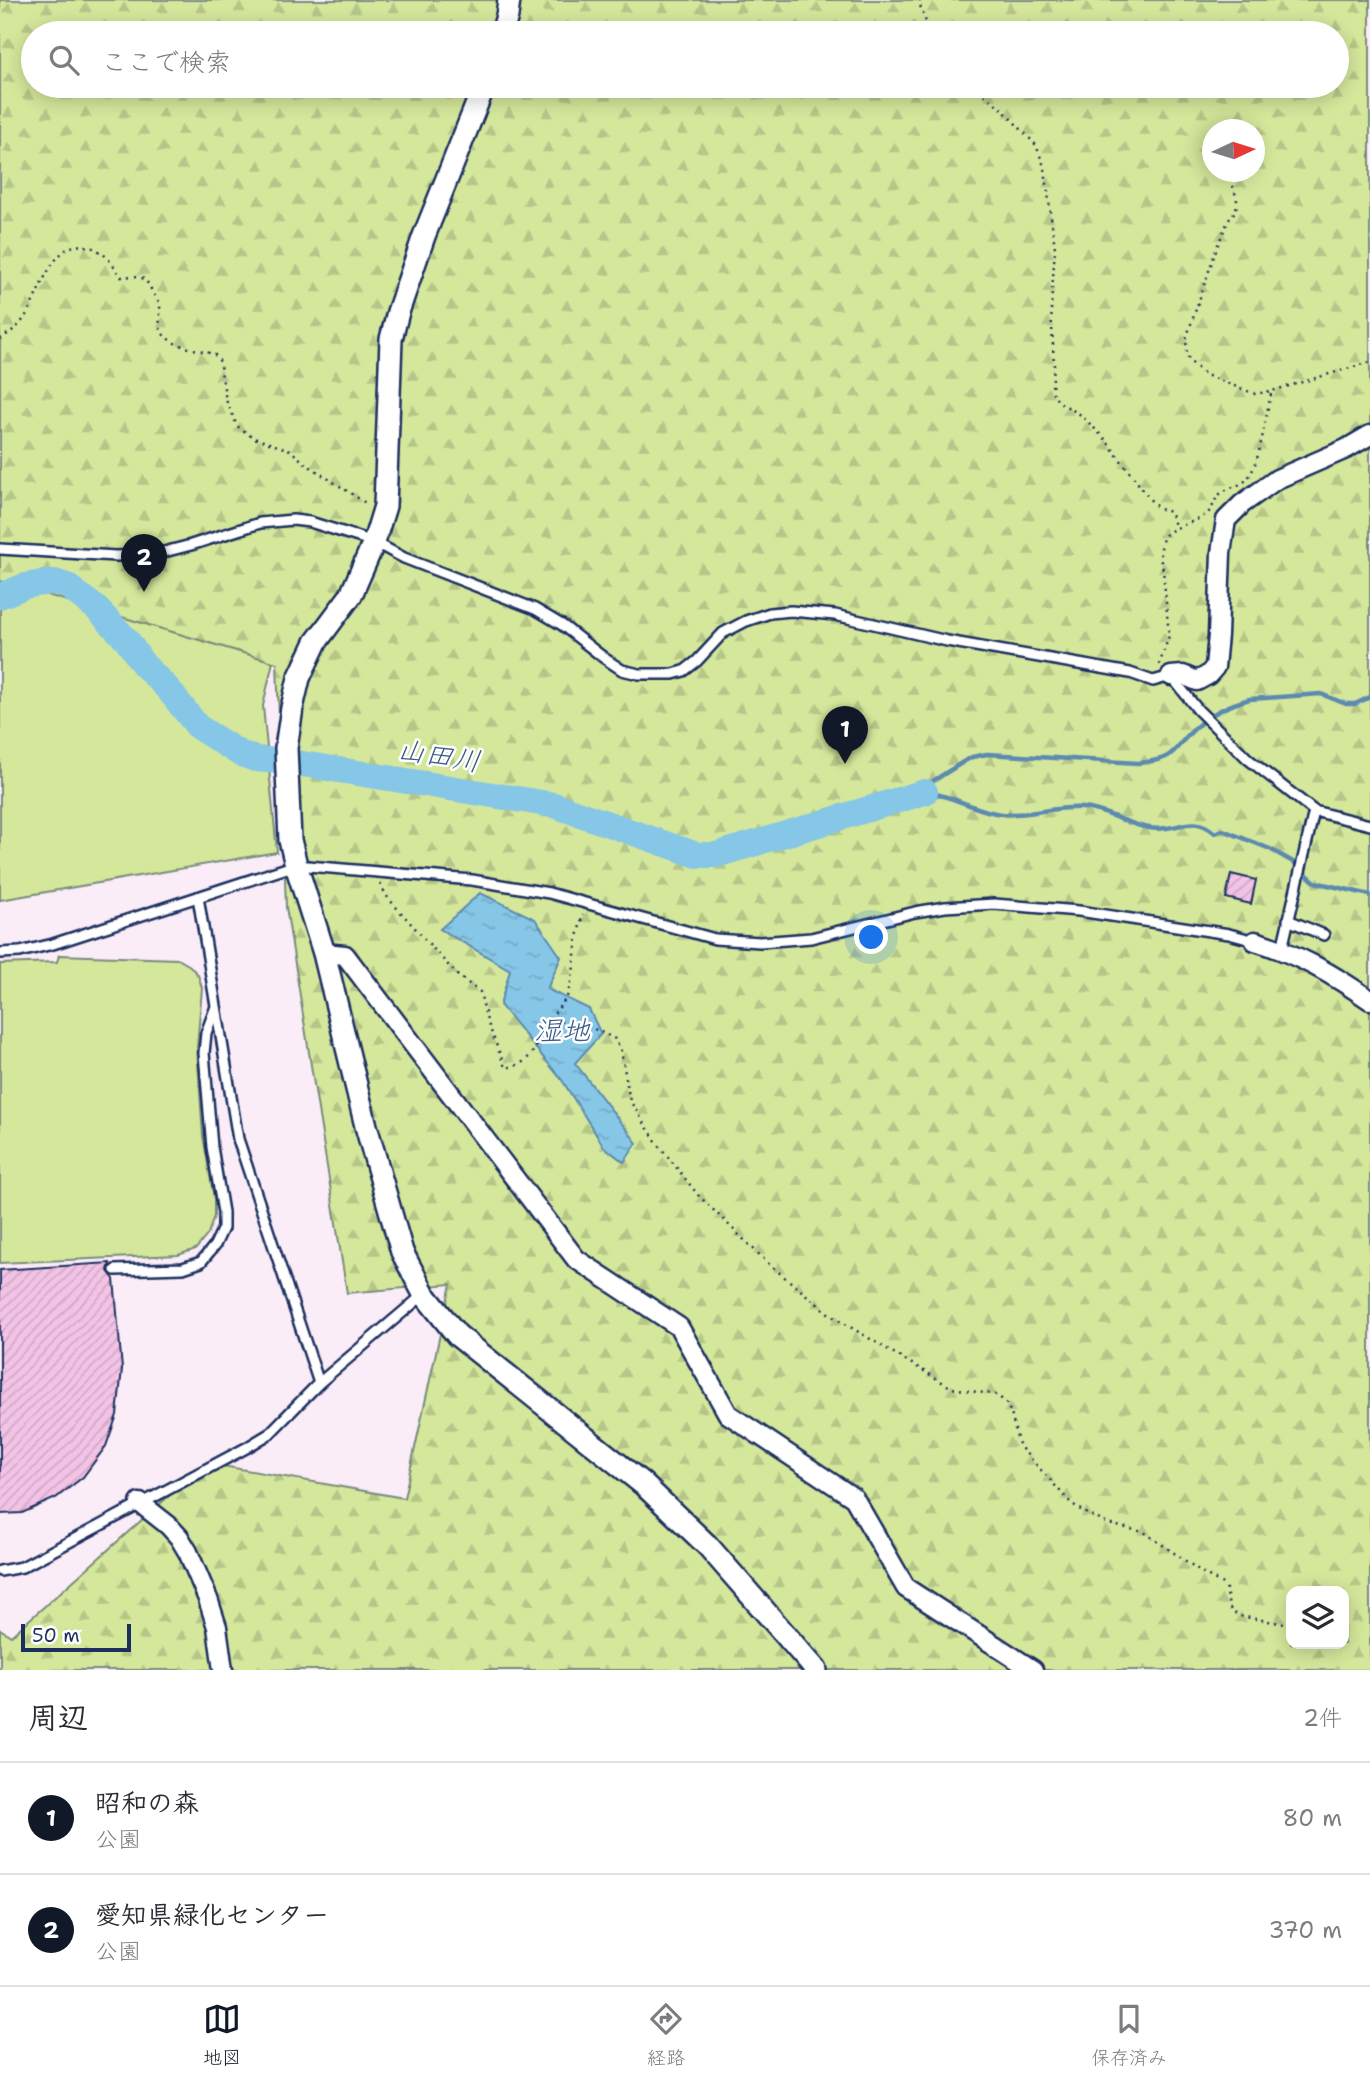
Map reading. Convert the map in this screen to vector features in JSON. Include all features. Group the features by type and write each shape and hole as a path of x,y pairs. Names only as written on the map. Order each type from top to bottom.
{"street":[{"path":"506,21 509,0"},
{"path":"479,98 424,236 391,339 386,506 351,595 316,642 299,678 286,748 290,840 324,953 366,1126 402,1252 424,1294 457,1335 643,1484 709,1546 816,1670"},
{"path":"1171,676 1184,675 1197,681 1208,675 1214,667 1221,553 1226,520 1242,504 1277,479 1310,466 1370,435"},
{"path":"1255,941 1282,949 1331,973 1370,1000"},
{"path":"324,953 345,955 576,1259 679,1326 728,1415 854,1498 906,1588 1033,1670"},
{"path":"141,1503 168,1524 188,1552 208,1599 223,1670"}],"lane":[{"path":"0,550 141,555 191,545 260,523 293,520 310,522 373,541 404,558 535,609 562,625 604,659 622,670 639,674 673,674 684,671 723,633 770,613 791,611 835,615 947,641 1117,671 1153,681 1171,676 1198,709 1248,759 1314,811 1370,825"},
{"path":"1282,949 1314,811"},
{"path":"0,953 20,952 53,944 296,865 472,880 549,893 715,939 760,942 811,938 915,912 994,904 1079,911 1229,934 1255,941"},
{"path":"198,897 238,1139 319,1383"},
{"path":"1288,920 1324,935"},
{"path":"115,1270 183,1268 201,1262 215,1245 223,1228 223,1212 212,1147 204,1053 206,1033 216,1007"},
{"path":"0,1571 22,1567 269,1434 319,1383 424,1294"}],"path":[{"path":"920,0 926,21"},
{"path":"988,98 1036,145 1045,169 1055,248 1051,307 1054,396 1081,415 1105,439 1152,502 1159,509 1170,512 1176,528"},
{"path":"1232,182 1237,199 1236,210 1217,247 1186,339 1187,356 1206,375 1255,394 1272,391"},
{"path":"0,338 17,327 26,316 62,251 81,245 96,248 107,256 121,277 135,275 144,278 150,285 158,300 161,330 164,335 189,349 215,355 219,360 226,400 237,426 254,438 290,450 340,488 373,508"},
{"path":"374,872 388,898 457,975 480,992 505,1067 516,1067 528,1060 550,1019 567,997 586,903"},
{"path":"550,1019 597,1030 615,1039 621,1051 630,1101 658,1144 698,1195 770,1265 832,1316 952,1388 997,1395 1006,1403 1011,1413 1022,1449 1062,1494 1082,1511 1108,1524 1144,1532 1222,1583 1226,1589 1229,1607 1239,1616 1286,1624"}],"green space":[{"path":"0,0 1370,0 1370,1670 0,1670 0,1629 11,1636 206,1463 404,1498 451,1284 347,1293 286,907 277,663 0,581"},
{"path":"0,324 314,478 263,706 277,852 0,900"},
{"path":"59,955 178,959 198,975 202,988 197,1047 203,1136 214,1198 214,1216 208,1234 196,1249 178,1255 0,1263 0,964 57,962"}],"water":[{"name":"湿地","path":"480,893 535,919 561,957 547,989 589,1009 601,1034 575,1063 637,1143 624,1162 604,1147 562,1080 500,1005 510,970 440,929"}],"building":[{"path":"1231,874 1256,880 1251,904 1226,898"},
{"path":"110,1263 108,1271 114,1279 122,1369 117,1415 106,1446 83,1477 56,1498 22,1513 0,1514 0,1270"}],"waterway":[{"name":"山田川","path":"0,596 25,586 42,583 55,582 67,586 96,608 127,640 143,664 168,689 198,727 239,753 255,759 290,762 554,805 697,855 716,855 925,792"},
{"path":"1370,697 1355,704 1346,704 1321,694 1250,699 1208,717 1168,756 1138,763 987,754 972,757 930,783 925,792 946,796 992,813 1022,814 1083,808 1149,828 1199,824 1215,833 1223,830 1270,849 1293,862 1315,882 1370,895"}],"place":[{"name":"愛知県緑化センター","path":"144,592"},
{"name":"昭和の森","path":"845,764"}]}
